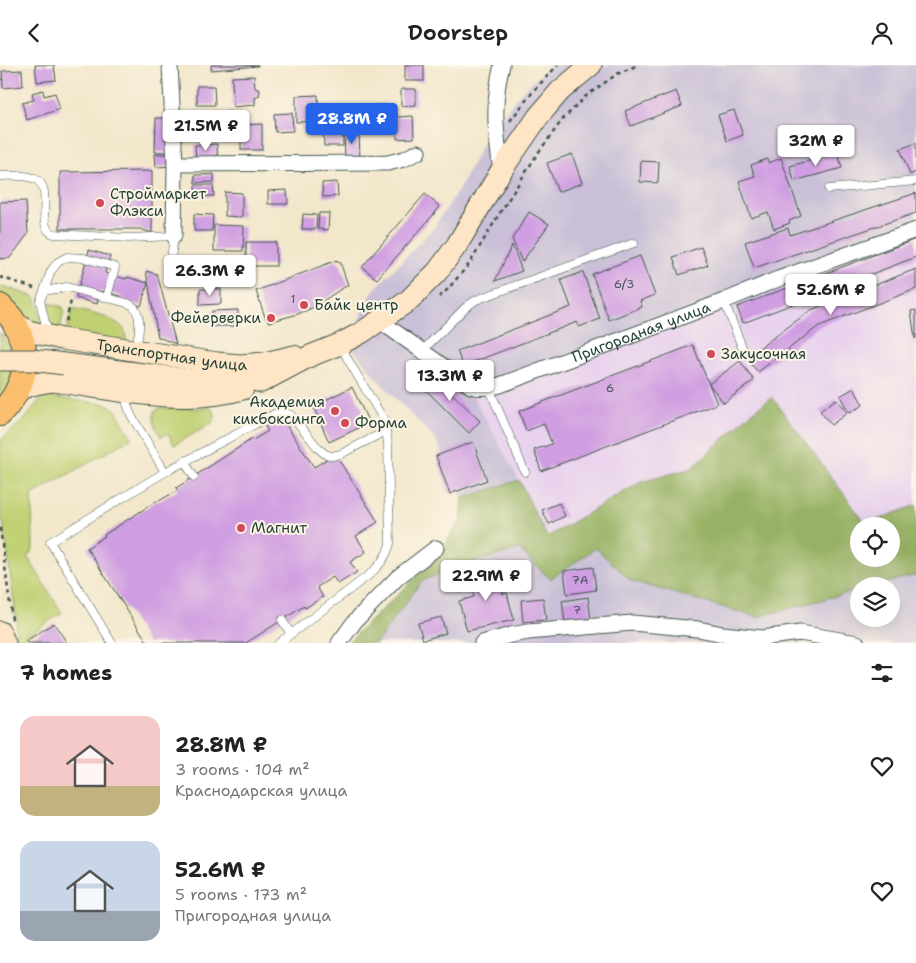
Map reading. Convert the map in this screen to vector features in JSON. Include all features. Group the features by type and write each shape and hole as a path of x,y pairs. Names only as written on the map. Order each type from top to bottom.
{"main road":[{"name":"Транспортная улица","path":"18,390 42,381 54,381 126,392 173,396 201,397 230,393 261,383 310,356 361,333 408,301 436,272 457,245 501,171 538,117 560,91 591,65"},
{"name":"Транспортная улица","path":"7,314 28,331 62,339 217,363 240,365 265,363 336,345"},
{"path":"0,413 9,404 18,390 25,361 22,344 7,314"},
{"name":"Транспортная улица","path":"0,360 32,360 191,380 223,380 246,377 261,383"},
{"path":"5,643 6,627"}],"street":[{"path":"170,65 175,165 174,236"},
{"path":"501,171 496,139 495,112 498,81 502,65"},
{"path":"175,165 388,163 404,159 418,152"},
{"name":"Пригородная улица","path":"489,388 724,301 778,279 916,230"},
{"path":"380,321 471,386 489,388"},
{"path":"339,643 355,621 398,577 436,548"},
{"path":"482,643 632,623 698,629 762,638 800,633 857,643"}],"lane":[{"path":"0,175 24,176 41,182 44,189 45,224 54,235 129,238 174,236 171,259"},
{"path":"829,189 916,181"},
{"path":"422,351 462,311 476,300 634,243"},
{"path":"48,335 40,301 51,271 58,262 67,257 84,258 115,267 107,297"},
{"path":"44,291 67,287 107,297 134,307 139,318 135,351"},
{"path":"724,301 742,347"},
{"path":"279,643 369,575 380,565 387,554 390,544 388,444 385,422 336,345"},
{"path":"489,388 525,472"},
{"path":"126,392 127,404 131,415 165,472"},
{"path":"112,643 50,542 184,461 278,412 285,412 293,417 318,448 325,454 332,456 341,454 386,431"},
{"path":"184,461 194,477"},
{"path":"282,620 291,634"}],"path":[{"path":"435,301 470,263 538,153 563,119 586,96 617,74 638,65"},
{"path":"0,528 6,627"}],"shaded area":[{"path":"550,65 916,65 916,218 472,394 519,480 463,498 435,439 379,381 348,343 373,291 433,229 459,189 485,139 521,92"},
{"path":"916,218 916,505 884,517 861,517 772,397 749,415 692,468 641,482 547,538 519,480 472,394"},
{"path":"596,548 631,581 757,617 850,592 850,627 900,627 900,579 916,575 916,643 376,643 421,581 454,568 519,549 550,579"}],"green space":[{"path":"0,285 35,297 44,328 33,327 0,299"},
{"path":"49,303 63,307 64,312 60,328 55,329 49,320"},
{"path":"72,309 99,315 118,323 124,330 126,343 66,333"},
{"path":"0,332 10,350 13,366 9,382 0,400"},
{"path":"45,397 107,404 115,409 132,438 32,495 33,549 27,556 62,613 18,641 0,500 0,441 24,420 36,404"},
{"path":"772,397 861,517 850,517 850,567 900,567 900,517 884,517 916,505 916,575 900,579 900,577 850,577 850,592 757,617 631,581 596,548 550,579 519,549 454,568 422,581 376,643 347,643 432,562 461,520 463,498 519,480 547,537 641,482 692,468 749,415"},
{"path":"160,408 210,408 214,411 215,417 211,424 174,445 168,433 161,437 156,427 154,415 155,411"}],"building":[{"path":"35,65 54,65 56,80 37,82"},
{"path":"211,65 258,65 258,66 211,70"},
{"path":"405,65 424,65 424,81 405,81"},
{"path":"22,70 23,86 3,88 2,71"},
{"path":"254,76 255,88 260,91 259,96 255,98 255,105 233,107 232,77"},
{"path":"197,86 214,86 215,105 197,105"},
{"path":"401,89 416,89 416,105 401,106"},
{"path":"43,90 44,96 55,93 60,109 27,120 22,103 34,100 32,93"},
{"path":"676,91 682,106 631,126 625,111"},
{"path":"318,95 319,121 296,122 296,96"},
{"path":"372,105 387,105 388,129 373,130"},
{"path":"371,108 372,125 347,126 346,109"},
{"path":"734,110 743,135 727,141 718,115"},
{"path":"232,112 233,127 211,128 210,114"},
{"path":"292,113 293,131 275,132 274,114"},
{"path":"413,116 414,138 397,139 396,117"},
{"path":"156,118 172,118 172,152 155,152"},
{"path":"262,124 262,150 241,150 241,125"},
{"path":"323,126 342,126 343,146 324,146"},
{"path":"344,128 359,128 360,161 345,162"},
{"path":"916,143 916,172 910,175 900,149"},
{"path":"217,144 218,160 196,161 195,145"},
{"path":"838,153 842,168 794,181 790,166"},
{"path":"155,154 173,154 173,166 156,167"},
{"path":"572,154 582,183 558,192 547,163"},
{"path":"781,158 801,216 789,221 790,223 774,229 768,212 751,218 739,181 755,176 751,165 767,159 769,163"},
{"path":"641,161 659,162 658,183 640,182"},
{"name":"Строймаркет Флэкси","path":"152,171 152,233 140,229 60,229 60,172"},
{"path":"214,174 214,182 195,183 195,175"},
{"path":"337,182 338,196 323,197 322,183"},
{"path":"195,185 213,185 214,196 195,196"},
{"path":"287,190 288,204 268,204 268,191"},
{"path":"225,192 242,193 242,217 225,216"},
{"path":"916,193 916,213 754,268 745,242 788,228 790,235"},
{"path":"425,194 440,207 377,279 362,267"},
{"path":"26,201 28,234 10,258 0,259 0,202"},
{"path":"529,212 549,224 522,262 512,239"},
{"path":"319,213 329,213 328,230 318,229"},
{"path":"194,214 213,215 212,231 194,231"},
{"path":"303,214 317,215 316,229 302,229"},
{"path":"214,225 244,226 243,251 214,251"},
{"path":"916,239 916,257 743,323 737,307"},
{"path":"246,242 276,242 276,266 246,266"},
{"path":"512,245 522,271 495,281"},
{"path":"701,247 708,265 679,275 673,257"},
{"path":"89,250 110,256 105,273 148,283 141,306 120,299 121,296 100,291 97,304 76,298"},
{"path":"640,256 655,295 640,301 642,307 609,320 592,274"},
{"path":"337,260 340,262 348,285 314,307 298,314 269,322 265,317 256,291"},
{"path":"212,268 228,268 229,286 212,287"},
{"path":"916,269 916,289 819,326 758,372 746,358 811,310"},
{"path":"146,271 157,274 176,344 158,337"},
{"path":"583,272 600,319 579,327 577,322 463,366 457,351 571,307 561,280"},
{"path":"200,289 221,289 221,304 200,305"},
{"path":"238,310 238,326 212,326 212,311"},
{"path":"916,310 916,338 915,339 911,311"},
{"path":"693,345 717,404 541,471 534,450 552,444 544,424 526,431 519,411"},
{"path":"740,361 754,380 724,403 709,384"},
{"path":"430,372 480,421 469,433 419,383"},
{"path":"352,387 369,423 329,442 313,406"},
{"path":"854,388 863,405 849,413 840,396"},
{"path":"836,399 847,413 831,425 820,411"},
{"name":"Магнит","path":"281,417 314,467 335,454 378,522 356,536 366,552 350,562 357,572 338,584 333,577 317,587 323,597 305,608 304,606 246,643 148,643 87,548 158,500 178,490 176,488 252,439 268,431 265,427"},
{"path":"473,442 487,480 450,494 436,456"},
{"path":"559,503 565,516 549,524 542,510"},
{"path":"593,567 596,590 567,594 564,571"},
{"path":"497,569 503,594 507,593 514,620 467,631 459,601 474,597 469,575"},
{"path":"588,597 591,620 565,623 562,601"},
{"path":"543,598 546,620 523,622 521,600"},
{"path":"441,617 446,633 423,640 418,623"},
{"path":"54,623 67,643 27,643 26,641"}],"place":[{"name":"Строймаркет Флэкси","path":"100,203"},
{"name":"Байк центр","path":"304,305"},
{"name":"Фейерверки","path":"271,318"},
{"name":"Закусочная","path":"711,354"},
{"name":"Академия кикбоксинга","path":"335,411"},
{"name":"Форма","path":"345,423"},
{"name":"Магнит","path":"241,528"}]}
